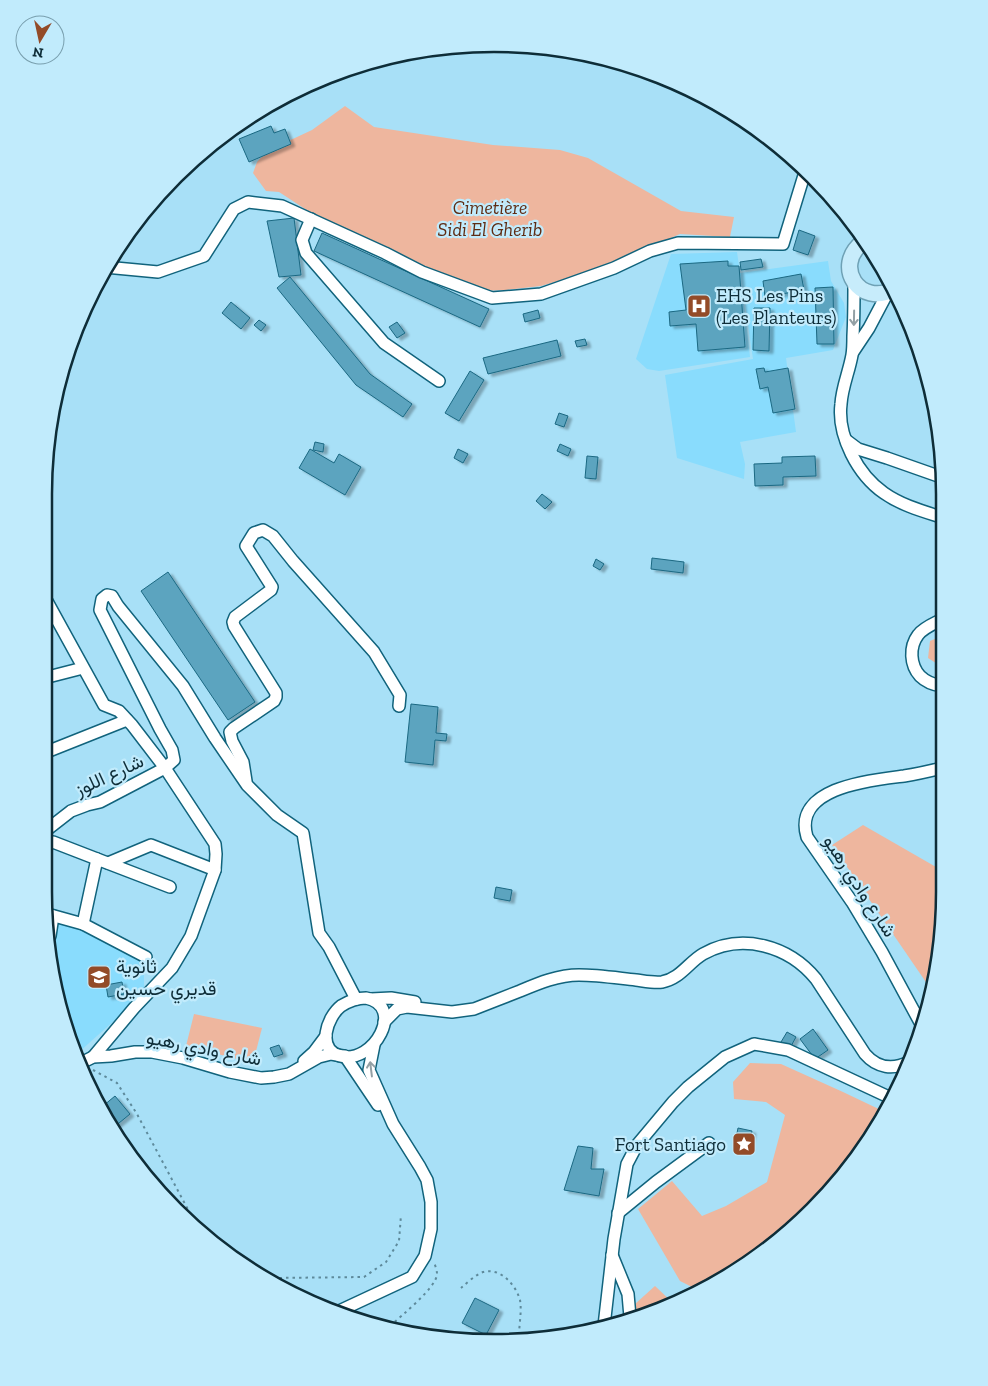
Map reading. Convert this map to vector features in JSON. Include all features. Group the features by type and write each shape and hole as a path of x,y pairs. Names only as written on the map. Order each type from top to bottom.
{"main road":[{"path":"858,245 851,255 849,264 854,282 865,292 881,294 886,292"}],"street":[{"path":"115,268 158,272 204,256 234,209 248,202 282,206 311,218 422,272 492,298 540,294 614,268 650,251 678,243 784,244 803,179"},
{"path":"311,218 302,240 306,253 384,343 439,381"},
{"path":"854,282 852,354 840,405 840,424 844,439 853,456 873,484 895,500 936,515"},
{"path":"852,354 888,295"},
{"path":"844,439 858,449 935,475"},
{"path":"247,785 243,762 232,741 230,732 274,701 276,697 276,693 233,622 235,617 271,590 272,587 246,546 254,533 263,530 273,536 374,652 400,695 399,706"},
{"path":"165,768 174,760 172,750 100,610 102,599 107,596 112,596 182,686 247,785 277,815 303,833 319,933 356,999"},
{"path":"52,611 104,705 119,711 165,768 215,844 216,854 215,870 191,936 172,968 88,1060"},
{"path":"936,623 924,629 917,636 913,644 912,653 912,661 921,676 936,684"},
{"path":"52,676 83,668"},
{"path":"52,750 127,720"},
{"name":"شارع اللوز","path":"52,826 72,812 87,805 100,802 165,768"},
{"name":"شارع وادي رهيو","path":"917,1017 852,902 807,837 805,820 808,812 817,802 848,785 936,769"},
{"path":"52,842 170,887"},
{"path":"108,863 151,845 215,870"},
{"path":"83,924 97,859"},
{"path":"53,916 83,924 146,957"},
{"path":"384,1022 397,1009 402,1008 412,1007 458,1012 474,1009 552,979 570,975 653,982 664,981 675,977 701,955 711,950 737,944 753,944 763,945 784,952 810,971 869,1059 880,1065 890,1067 900,1066"},
{"path":"371,999 380,1006 384,1016 380,1036 374,1044 359,1054 344,1056 332,1052 326,1042 327,1028 332,1015 343,1005 356,999 391,998 456,1007 491,1002"},
{"path":"289,1074 314,1052 326,1036"},
{"path":"374,1044 369,1070 393,1124"},
{"path":"605,1319 612,1254 627,1164 637,1145 673,1102 724,1057 754,1044 788,1050 885,1095"},
{"name":"شارع وادي رهيو","path":"88,1060 135,1052 152,1052 183,1058 248,1076 274,1078 289,1074 319,1057 330,1054 344,1056"},
{"path":"344,1056 393,1124 420,1167 427,1180 431,1202 431,1229 425,1256 412,1277 346,1308"},
{"path":"618,1213 709,1143"},
{"path":"612,1254 628,1294 630,1312"}],"path":[{"path":"93,1070 117,1083 128,1099 188,1210"},
{"path":"280,1278 364,1277 386,1262 399,1241 401,1215"},
{"path":"395,1322 430,1289 436,1279 438,1273 428,1243"},
{"path":"460,1288 481,1273 494,1272 505,1277 516,1291 520,1302 519,1333"}],"shaded area":[{"path":"737,252 740,273 828,261 831,281 844,303 846,317 833,350 786,358 796,432 740,442 745,464 744,479 677,458 665,375 753,359 741,277 750,357 659,371 647,369 636,359 671,254"},
{"name":"ثانوية قديري حسين","path":"56,923 77,927 144,964 144,990 125,1011 82,1050 61,978 54,934"}],"green space":[{"name":"Cimetière Sidi El Gherib","path":"345,106 374,127 493,145 560,150 588,158 681,211 734,217 730,237 680,234 599,269 541,286 481,291 463,286 322,220 279,192 266,191 253,173 257,162 267,151 312,130"},
{"path":"936,638 936,663 928,658 930,641"},
{"path":"863,825 936,867 935,921 926,982 832,845"},
{"path":"194,1014 262,1028 253,1063 186,1046"},
{"path":"750,1063 781,1064 878,1109 844,1161 826,1183 785,1224 739,1259 691,1287 680,1281 638,1209 672,1181 702,1216 726,1206 767,1182 785,1115 766,1102 734,1099 733,1082"},
{"path":"655,1286 668,1298 636,1310 625,1313"}],"building":[{"path":"271,126 274,133 285,129 291,144 249,162 239,139"},
{"path":"294,218 301,275 279,277 267,221"},
{"path":"799,230 815,236 808,255 793,250"},
{"path":"322,233 489,309 480,327 314,251"},
{"path":"761,259 763,267 741,270 740,262"},
{"path":"728,261 728,266 739,266 745,347 698,351 696,324 670,326 669,312 686,310 680,264"},
{"path":"801,274 804,290 765,297 763,281"},
{"path":"290,277 370,374 412,404 403,417 356,385 277,288"},
{"path":"833,287 834,344 817,344 815,288"},
{"path":"231,302 250,318 241,329 222,313"},
{"path":"754,308 770,308 769,351 753,350"},
{"path":"538,310 540,318 525,322 523,314"},
{"path":"259,320 266,325 261,331 254,325"},
{"path":"397,322 405,333 397,338 389,327"},
{"path":"585,339 587,345 577,347 575,341"},
{"path":"557,340 561,356 488,374 483,358"},
{"path":"764,368 765,372 788,368 795,409 773,413 768,387 760,389 756,369"},
{"path":"470,371 484,380 459,421 445,413"},
{"path":"559,413 568,416 564,427 555,424"},
{"path":"315,442 324,444 323,452 313,450"},
{"path":"560,444 571,449 568,456 557,451"},
{"path":"310,449 334,463 339,454 361,467 345,495 299,468"},
{"path":"458,449 468,454 463,463 454,458"},
{"path":"587,456 598,457 596,479 585,478"},
{"path":"815,456 816,476 783,477 783,485 755,486 754,464 782,463 782,457"},
{"path":"542,494 552,502 545,509 536,501"},
{"path":"652,558 684,562 683,573 651,569"},
{"path":"596,559 604,564 600,570 593,566"},
{"path":"168,572 255,702 228,720 141,591"},
{"path":"411,704 438,707 436,733 447,734 446,741 435,740 433,765 405,762"},
{"path":"496,887 512,890 510,901 494,898"},
{"path":"122,982 124,994 108,997 106,985"},
{"path":"813,1029 828,1050 815,1059 800,1039"},
{"path":"787,1032 796,1037 790,1048 781,1042"},
{"path":"279,1045 283,1054 274,1057 270,1048"},
{"path":"115,1096 130,1114 119,1123 107,1103"},
{"path":"738,1128 752,1131 750,1140 736,1138"},
{"path":"578,1146 593,1148 591,1169 604,1169 599,1196 564,1190"},
{"path":"475,1298 499,1310 487,1334 462,1323"}],"place":[{"name":"EHS Les Pins (Les Planteurs)","path":"699,306"},
{"name":"ثانوية قديري حسين","path":"99,977"},
{"name":"Fort Santiago","path":"744,1144"}]}
